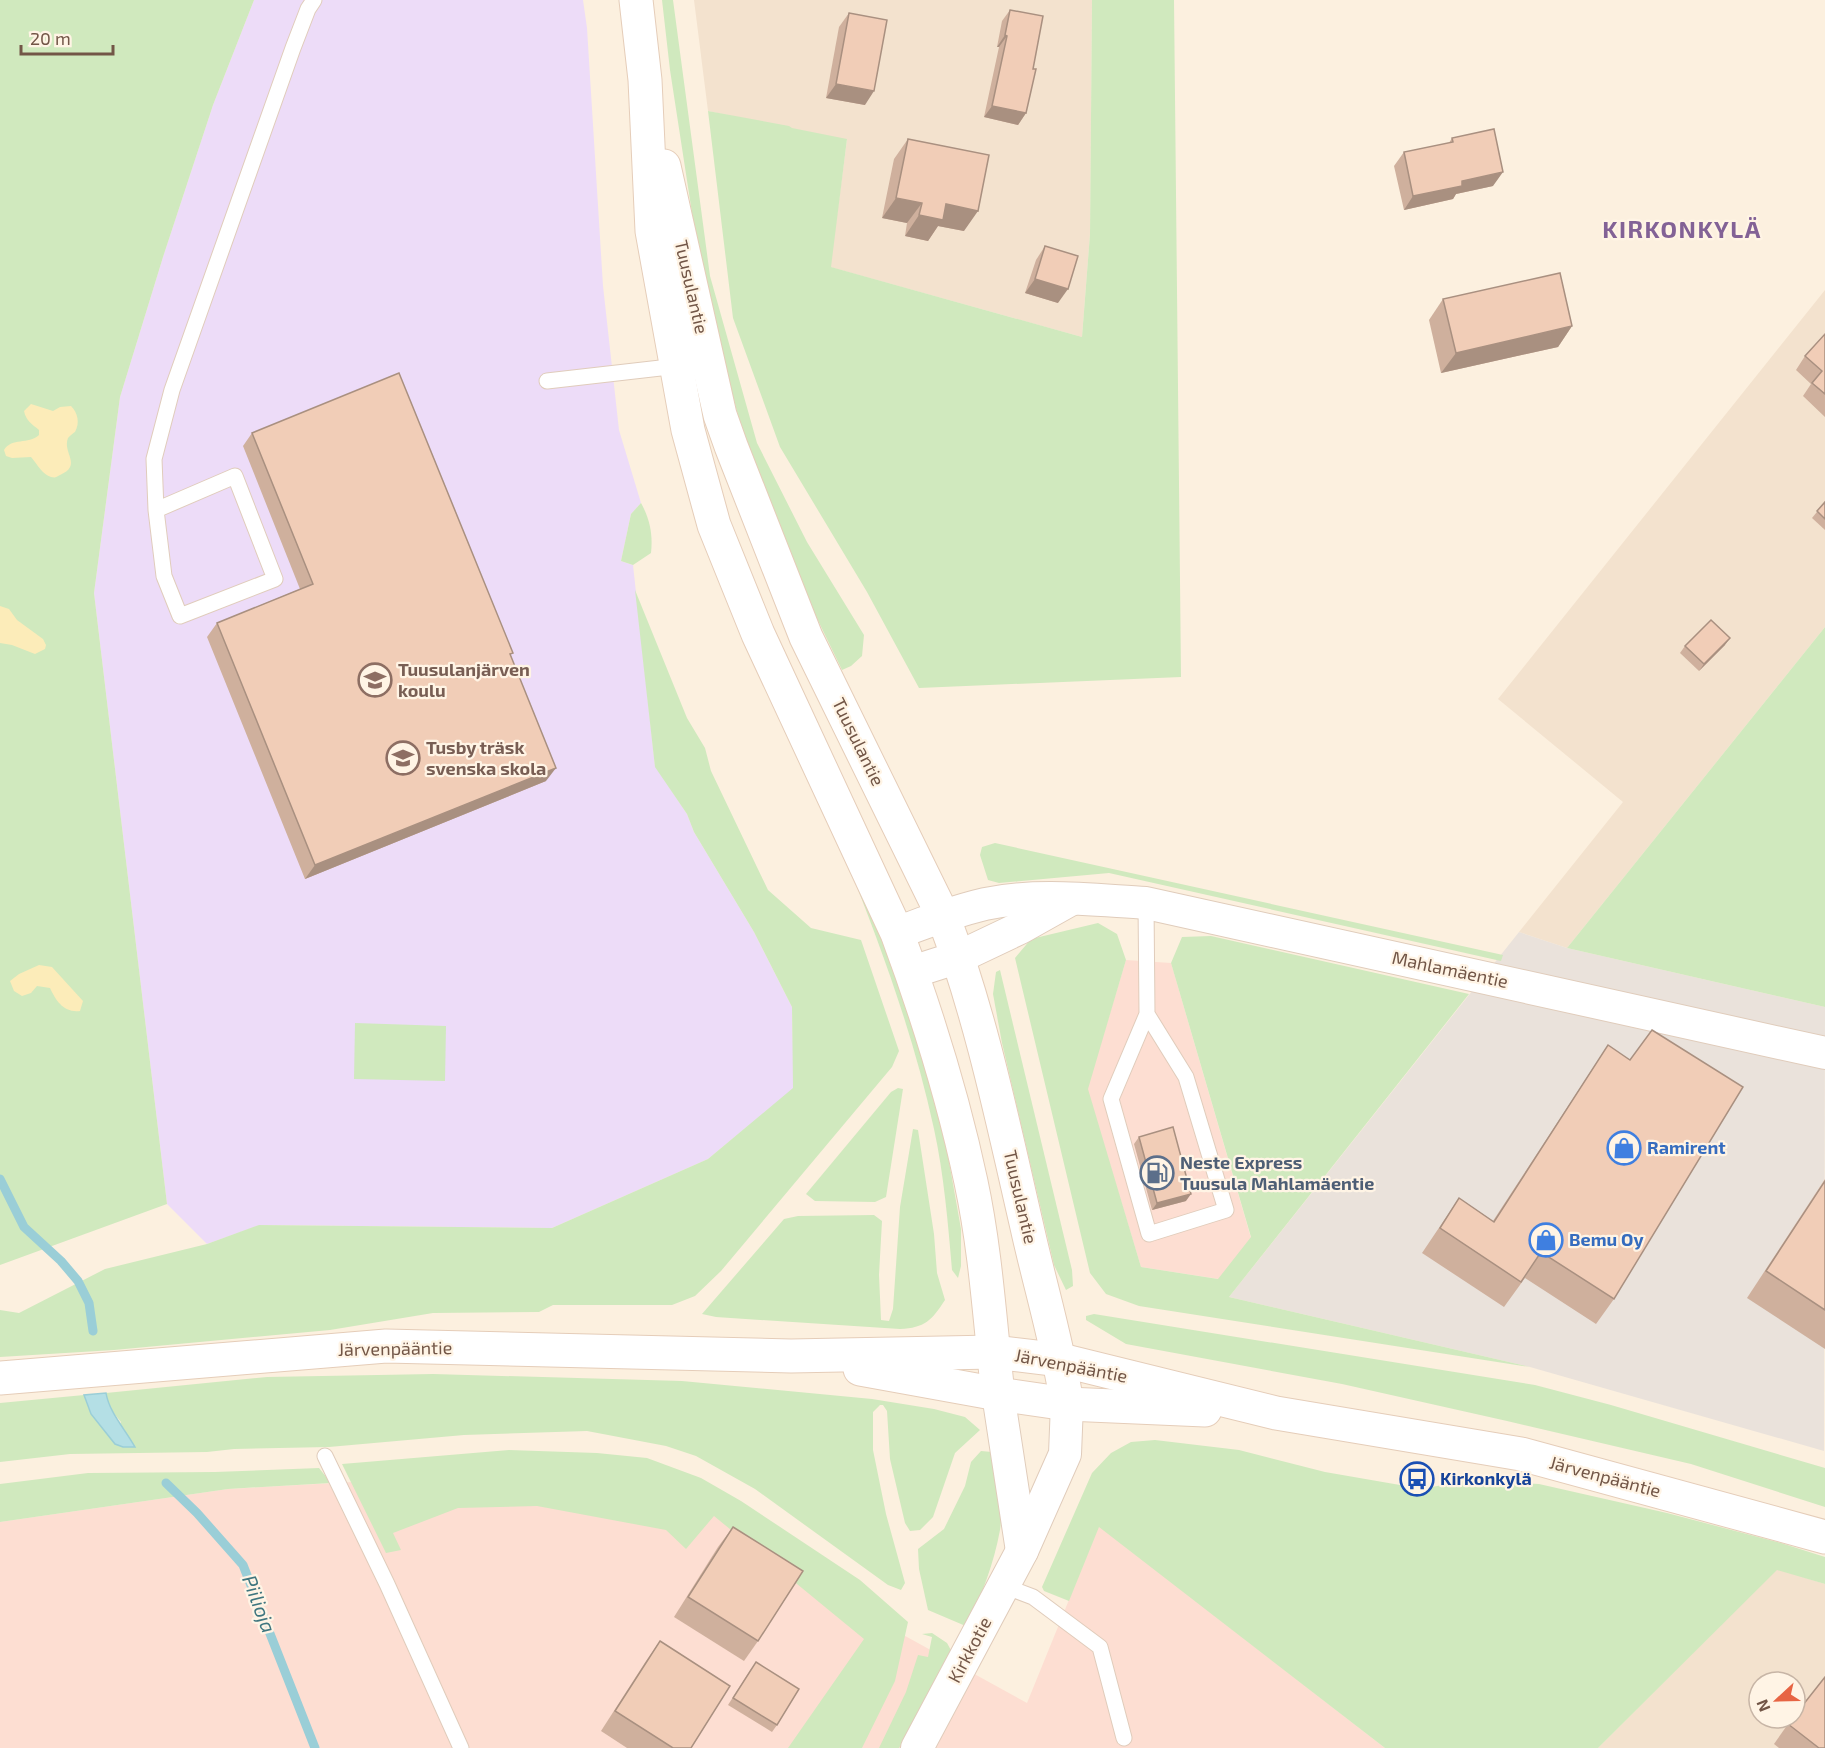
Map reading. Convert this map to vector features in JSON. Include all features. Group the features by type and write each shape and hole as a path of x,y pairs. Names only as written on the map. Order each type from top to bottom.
{"main road":[{"name":"Tuusulantie","path":"636,0 645,80 652,231 688,430 714,525 758,634 897,933 912,972 942,1067 971,1183 988,1296 998,1394"},
{"name":"Tuusulantie","path":"645,80 720,415 731,446 806,636 943,916 959,957 988,1062 1043,1300 1061,1360 1067,1404"},
{"name":"Järvenpääntie","path":"0,1378 386,1346 791,1356 993,1352 1061,1360 1276,1413 1521,1454 1825,1537"},
{"name":"Järvenpääntie","path":"791,1356 998,1394 1067,1404 1276,1413"}],"street":[{"name":"Mahlamäentie","path":"897,933 943,916 985,904 1010,900 1073,898 1146,903 1825,1053"},
{"path":"912,972 959,957 1020,928 1073,898"},
{"path":"998,1394 1022,1551"},
{"name":"Kirkkotie","path":"917,1748 1022,1551 1065,1454 1067,1404"}],"lane":[{"path":"156,510 235,476 275,579 180,616 164,576 156,510 154,459 172,390 293,48 308,9 314,0"},
{"path":"547,381 708,361"},
{"path":"1146,903 1147,1014 1111,1099 1149,1233 1226,1210 1186,1077 1147,1014"},
{"path":"325,1456 387,1584 461,1748"},
{"path":"1004,1586 1033,1597 1100,1647 1124,1738"}],"shaded area":[{"name":"Tuusulanjärven koulu","path":"254,0 583,0 587,28 603,286 619,430 641,503 631,514 621,561 633,565 655,766 687,814 694,832 754,932 792,1007 794,1088 708,1159 552,1228 260,1225 207,1244 167,1204 94,593 120,397 213,105"},
{"path":"694,0 1092,0 1090,234 1082,337 830,267 847,140 708,111"},
{"path":"1825,290 1825,627 1567,948 1519,932 1623,802 1498,699"},
{"path":"1519,932 1567,948 1825,1007 1824,1451 1530,1367 1229,1297"},
{"path":"1126,960 1171,963 1251,1238 1219,1279 1141,1267 1087,1089"},
{"path":"603,1468 734,1505 887,1626 1027,1703 1099,1526 1385,1748 0,1748 0,1522 228,1489"},
{"path":"1777,1569 1825,1584 1825,1748 1598,1748"}],"green space":[{"path":"0,0 254,0 213,105 120,397 94,593 167,1204 0,1265"},
{"path":"662,0 673,0 710,276 757,443 807,542 864,635 862,656 851,666 842,670 811,606 746,446 702,278 670,70"},
{"path":"1092,0 1174,0 1181,677 919,688 867,592 780,447 733,318 708,111 847,139 831,267 1082,337 1090,234"},
{"path":"641,503 650,527 651,553 633,565 621,561 631,514"},
{"path":"635,590 687,718 705,748 711,771 768,890 811,928 861,940 899,1051 892,1067 721,1271 695,1296 672,1305 553,1305 539,1312 433,1313 330,1330 114,1350 0,1357 0,1310 19,1313 105,1269 207,1244 259,1225 552,1228 708,1159 793,1088 792,1007 754,932 694,832 687,814 655,767"},
{"path":"1825,627 1825,1007 1567,948"},
{"path":"995,843 1503,955 1501,961 1109,873 999,883 988,880 980,855 982,847"},
{"path":"846,859 869,892 939,1105 961,1229 961,1266 958,1278 952,1270 940,1164 917,1060 884,959"},
{"path":"1098,923 1117,934 1126,960 1088,1089 1141,1267 1218,1279 1251,1237 1171,963 1182,937 1211,936 1469,994 1229,1297 1530,1367 1139,1306 1106,1294 1090,1273 1015,958 1031,939"},
{"path":"1000,970 1072,1270 1073,1286 1066,1290 1054,1265 1002,1043 993,994 996,972"},
{"path":"355,1023 446,1026 445,1081 354,1079"},
{"path":"898,1088 903,1089 886,1197 875,1202 815,1201 806,1194 891,1092"},
{"path":"913,1129 918,1130 934,1234 937,1273 945,1300 932,1318 922,1325 900,1329 716,1317 702,1314 784,1219 798,1216 874,1215 882,1221 879,1275 881,1320 889,1321 893,1309 900,1207"},
{"path":"1094,1314 1535,1385 1611,1405 1825,1468 1825,1507 1691,1464 1507,1421 1342,1384 1126,1344 1086,1320 1086,1316"},
{"path":"433,1374 682,1381 872,1399 934,1409 965,1417 980,1430 955,1453 933,1517 920,1530 910,1531 905,1523 890,1459 887,1411 883,1405 880,1405 873,1412 873,1450 886,1514 905,1583 901,1590 888,1585 755,1489 696,1456 666,1446 587,1431 464,1435 329,1447 70,1454 0,1462 0,1403 84,1395 91,1414 115,1444 121,1422 108,1406 106,1393 267,1377"},
{"path":"1155,1440 1239,1450 1325,1472 1400,1485 1407,1491 1421,1493 1432,1487 1469,1480 1539,1484 1667,1513 1825,1557 1825,1584 1777,1570 1598,1748 1385,1748 1099,1527 1069,1601 1044,1591 1042,1587 1092,1473 1111,1453 1131,1442"},
{"path":"509,1450 597,1453 647,1458 701,1478 741,1501 860,1580 908,1622 895,1681 862,1748 788,1748 864,1639 714,1516 686,1549 666,1530 537,1506 458,1508 393,1533 401,1550 386,1553 342,1464"},
{"path":"981,1451 992,1452 999,1491 1001,1520 991,1567 968,1627 928,1610 919,1569 918,1549 944,1529 965,1486 971,1462"},
{"path":"319,1468 331,1483 228,1489 0,1522 0,1484 88,1473"},
{"path":"932,1633 947,1643 953,1654 899,1748 879,1748 906,1692 918,1655 928,1657 932,1637 922,1634"}],"sand":[{"path":"31,404 53,411 60,407 71,406 77,415 77,429 68,438 67,443 70,467 56,477 45,474 31,457 6,456 4,450 7,446 30,440 39,435 39,430 28,420 24,411"},
{"path":"0,606 9,609 17,620 43,639 45,649 35,654 0,643"},
{"path":"39,965 52,967 83,1001 80,1011 69,1010 61,1005 50,988 37,986 31,993 22,996 14,991 10,981"}],"water":[{"path":"106,1393 114,1414 135,1447 115,1444 91,1414 84,1395"}],"building":[{"path":"1010,10 1043,16 1033,69 1036,69 1026,113 992,106 1007,36 1005,35"},
{"path":"849,13 887,20 874,91 836,84"},
{"path":"1494,129 1503,172 1462,181 1462,186 1413,196 1404,152 1453,142 1452,138"},
{"path":"908,139 989,155 978,211 946,204 943,220 919,215 922,203 896,198"},
{"path":"1045,246 1078,256 1068,289 1035,279"},
{"path":"1560,273 1572,326 1456,353 1443,299"},
{"path":"1825,334 1825,394 1812,383 1822,371 1805,356"},
{"path":"399,373 513,653 510,654 556,768 315,865 217,623 313,584 252,433"},
{"path":"1825,502 1825,519 1817,511"},
{"path":"1711,620 1730,638 1704,664 1685,646"},
{"path":"1652,1030 1743,1087 1614,1299 1541,1252 1521,1282 1440,1228 1459,1198 1494,1222 1608,1045 1630,1060"},
{"path":"1173,1127 1191,1194 1157,1203 1139,1137"},
{"path":"1825,1181 1825,1310 1766,1271"},
{"path":"733,1527 803,1571 758,1641 688,1597"},
{"path":"660,1641 730,1686 691,1748 673,1748 615,1711"},
{"path":"756,1662 799,1689 777,1725 733,1698"},
{"path":"1825,1677 1825,1748 1819,1748 1796,1730 1807,1730 1807,1700"}],"waterway":[{"path":"0,1179 24,1227 61,1261 78,1281 89,1303 93,1331"},
{"name":"Piilioja","path":"166,1483 197,1513 243,1565 315,1748"}],"place":[{"name":"Tuusulanjärven koulu","path":"375,680"},
{"name":"Tusby träsk svenska skola","path":"403,758"},
{"name":"Ramirent","path":"1624,1148"},
{"name":"Neste Express Tuusula Mahlamäentie","path":"1157,1173"},
{"name":"Bemu Oy","path":"1546,1240"},
{"name":"Kirkonkylä","path":"1417,1479"}],"district":[{"name":"KIRKONKYLÄ","path":"1682,230"}]}
